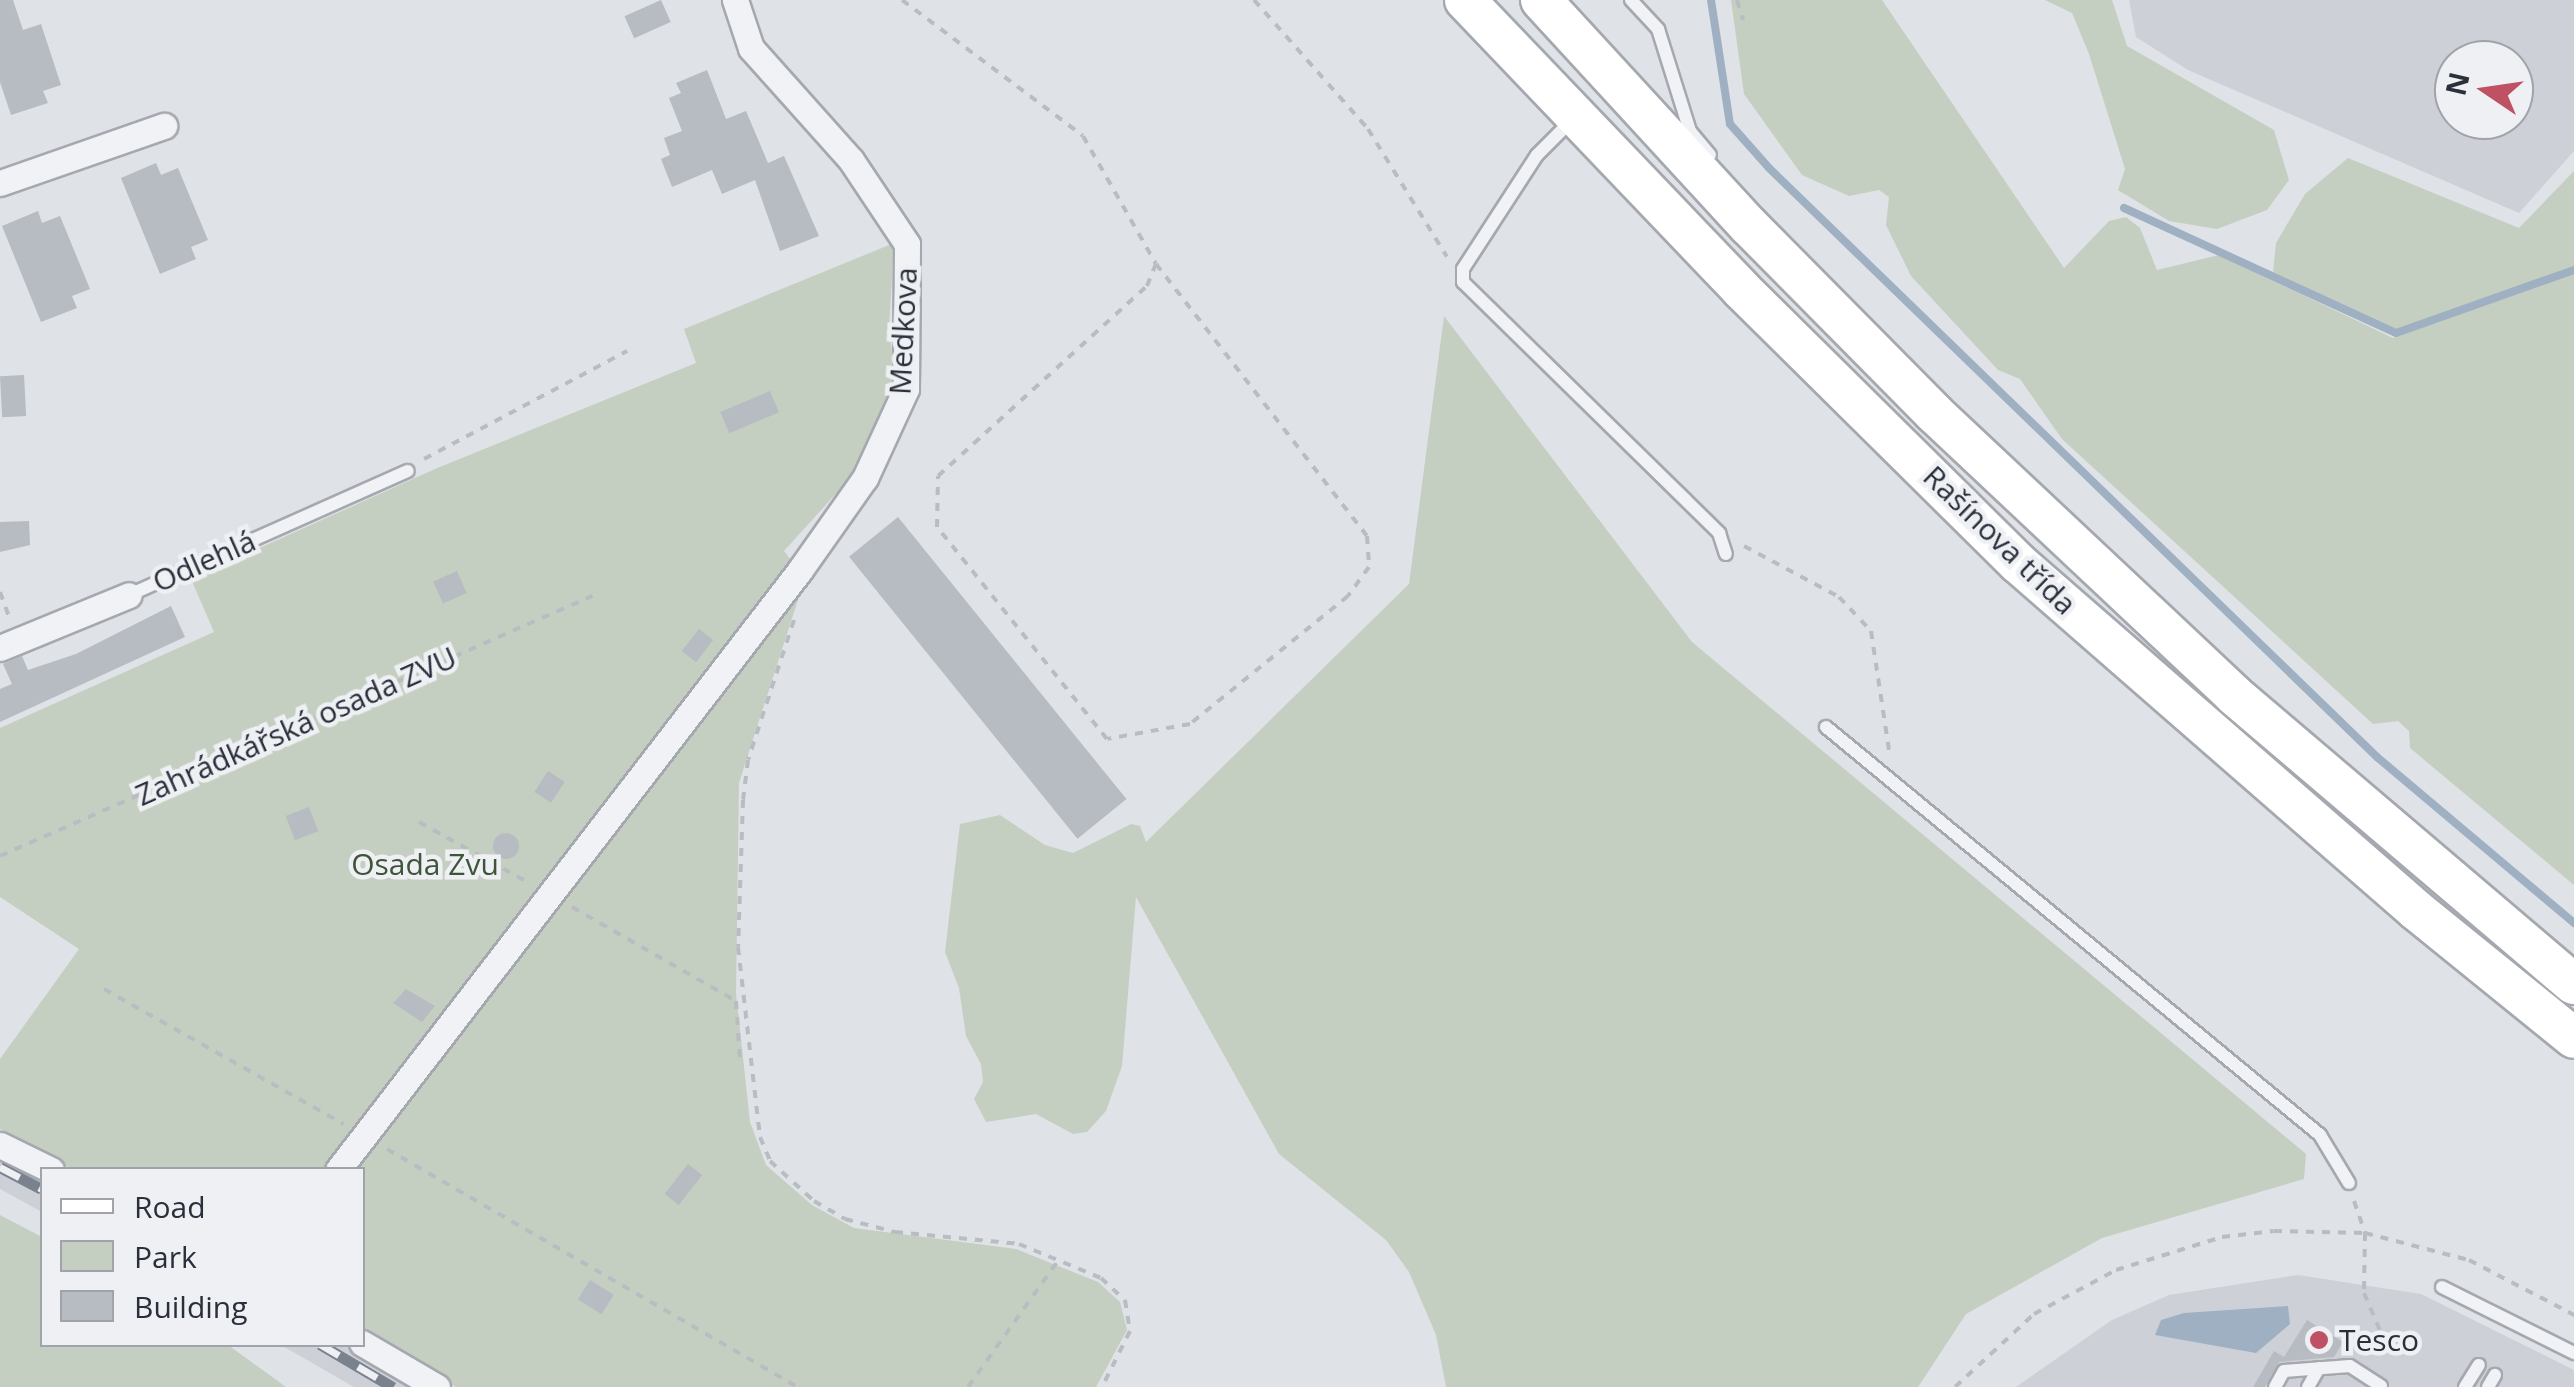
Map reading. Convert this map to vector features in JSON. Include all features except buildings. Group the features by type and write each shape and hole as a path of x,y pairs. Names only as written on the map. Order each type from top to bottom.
{"main road":[{"name":"Rašínova třída","path":"1542,0 1749,226 1934,413 2222,684 2574,984"},
{"name":"Rašínova třída","path":"1464,2 2018,562 2400,896 2574,1038"}],"street":[{"name":"Medkova","path":"550,894 800,570 865,478 906,389 907,244 851,160 751,48 735,0"},
{"path":"0,182 164,126"},
{"name":"Odlehlá","path":"0,648 129,594"},
{"path":"340,1167 550,894"},
{"path":"0,1144 45,1167"},
{"path":"365,1345 437,1387"}],"lane":[{"path":"1631,0 1658,29 1690,131 1722,170"},
{"path":"1575,116 1536,155 1463,269 1463,282 1721,536 1726,554"},
{"path":"1732,182 1749,226"},
{"name":"Odlehlá","path":"129,594 408,470"},
{"path":"1826,727 2320,1135 2349,1184"},
{"path":"2442,1287 2574,1353"},
{"path":"2465,1387 2479,1365"},
{"path":"2274,1387 2284,1371 2350,1366 2381,1386"},
{"path":"2308,1387 2319,1368"}],"path":[{"path":"902,0 1083,136 1156,264 1367,536 1369,567 1348,596 1190,724 1108,739 937,527 938,476 1147,286 1156,264"},
{"path":"1254,0 1368,129 1463,282"},
{"path":"1737,0 1743,20"},
{"path":"408,470 457,436 626,352"},
{"path":"1721,536 1839,597 1871,630 1894,785"},
{"name":"Zahrádkářská osada ZVU","path":"0,856 592,596"},
{"path":"796,616 748,760 742,800 739,964 760,1138 770,1161 814,1201 845,1218 894,1232 1019,1244 1101,1278 1125,1300 1130,1331 1102,1387"},
{"path":"418,822 736,1001 740,1060"},
{"path":"104,988 798,1387"},
{"path":"2360,1222 2365,1233 2364,1292 2384,1340 2401,1351"},
{"path":"1955,1387 2034,1314 2116,1270 2222,1237 2365,1233 2469,1260 2574,1314"},
{"path":"968,1387 1060,1260"}],"shaded area":[{"path":"2129,0 2574,0 2574,151 2519,213 2188,70 2136,37"},
{"path":"0,1145 40,1169 40,1211 0,1189"},
{"path":"2298,1275 2421,1294 2574,1370 2574,1387 2016,1387 2112,1320 2169,1295"},
{"path":"284,1347 362,1347 430,1387 354,1387"}],"green space":[{"path":"1731,0 1882,0 2064,268 2109,221 2126,217 2140,228 2157,270 2219,255 2393,338 2574,272 2574,885 2410,748 2409,731 2398,721 2373,724 2062,439 2020,379 1998,370 1911,276 1886,225 1889,197 1879,190 1849,196 1802,175 1744,94"},
{"path":"2045,0 2112,0 2127,46 2274,130 2289,180 2267,210 2217,229 2169,221 2118,190 2125,169 2089,54 2072,13"},
{"path":"2348,158 2519,228 2574,171 2574,268 2432,323 2392,331 2346,312 2273,273 2276,243 2305,194"},
{"name":"Osada Zvu","path":"894,243 889,328 897,391 871,455 784,551 805,578 739,783 736,993 750,1122 766,1165 812,1205 854,1228 1016,1249 1098,1282 1120,1302 1127,1330 1096,1387 456,1387 365,1335 365,1167 68,1167 0,1129 0,1059 79,949 0,897 0,728 214,632 191,579 435,469 696,363 684,329"},
{"path":"1444,316 1692,642 2306,1154 2304,1179 2102,1238 1966,1314 1918,1387 1446,1387 1436,1335 1409,1272 1386,1240 1279,1154 1136,897 1122,1066 1106,1111 1087,1132 1073,1134 1036,1114 986,1122 974,1099 983,1082 981,1064 966,1036 959,988 945,952 960,824 1000,815 1045,845 1073,853 1131,824 1140,826 1146,842 1409,584"},
{"path":"0,1215 40,1236 40,1347 231,1347 286,1387 0,1387"}],"water":[{"path":"2288,1306 2290,1324 2256,1353 2155,1335 2161,1320 2184,1313"}],"waterway":[{"path":"1711,0 1730,124 1769,168 2377,757 2574,923"},
{"path":"2124,208 2396,333 2574,270"}],"railway":[{"path":"0,1167 40,1188"},
{"path":"325,1347 393,1387"}],"place":[{"name":"Tesco","path":"2319,1340"}]}
